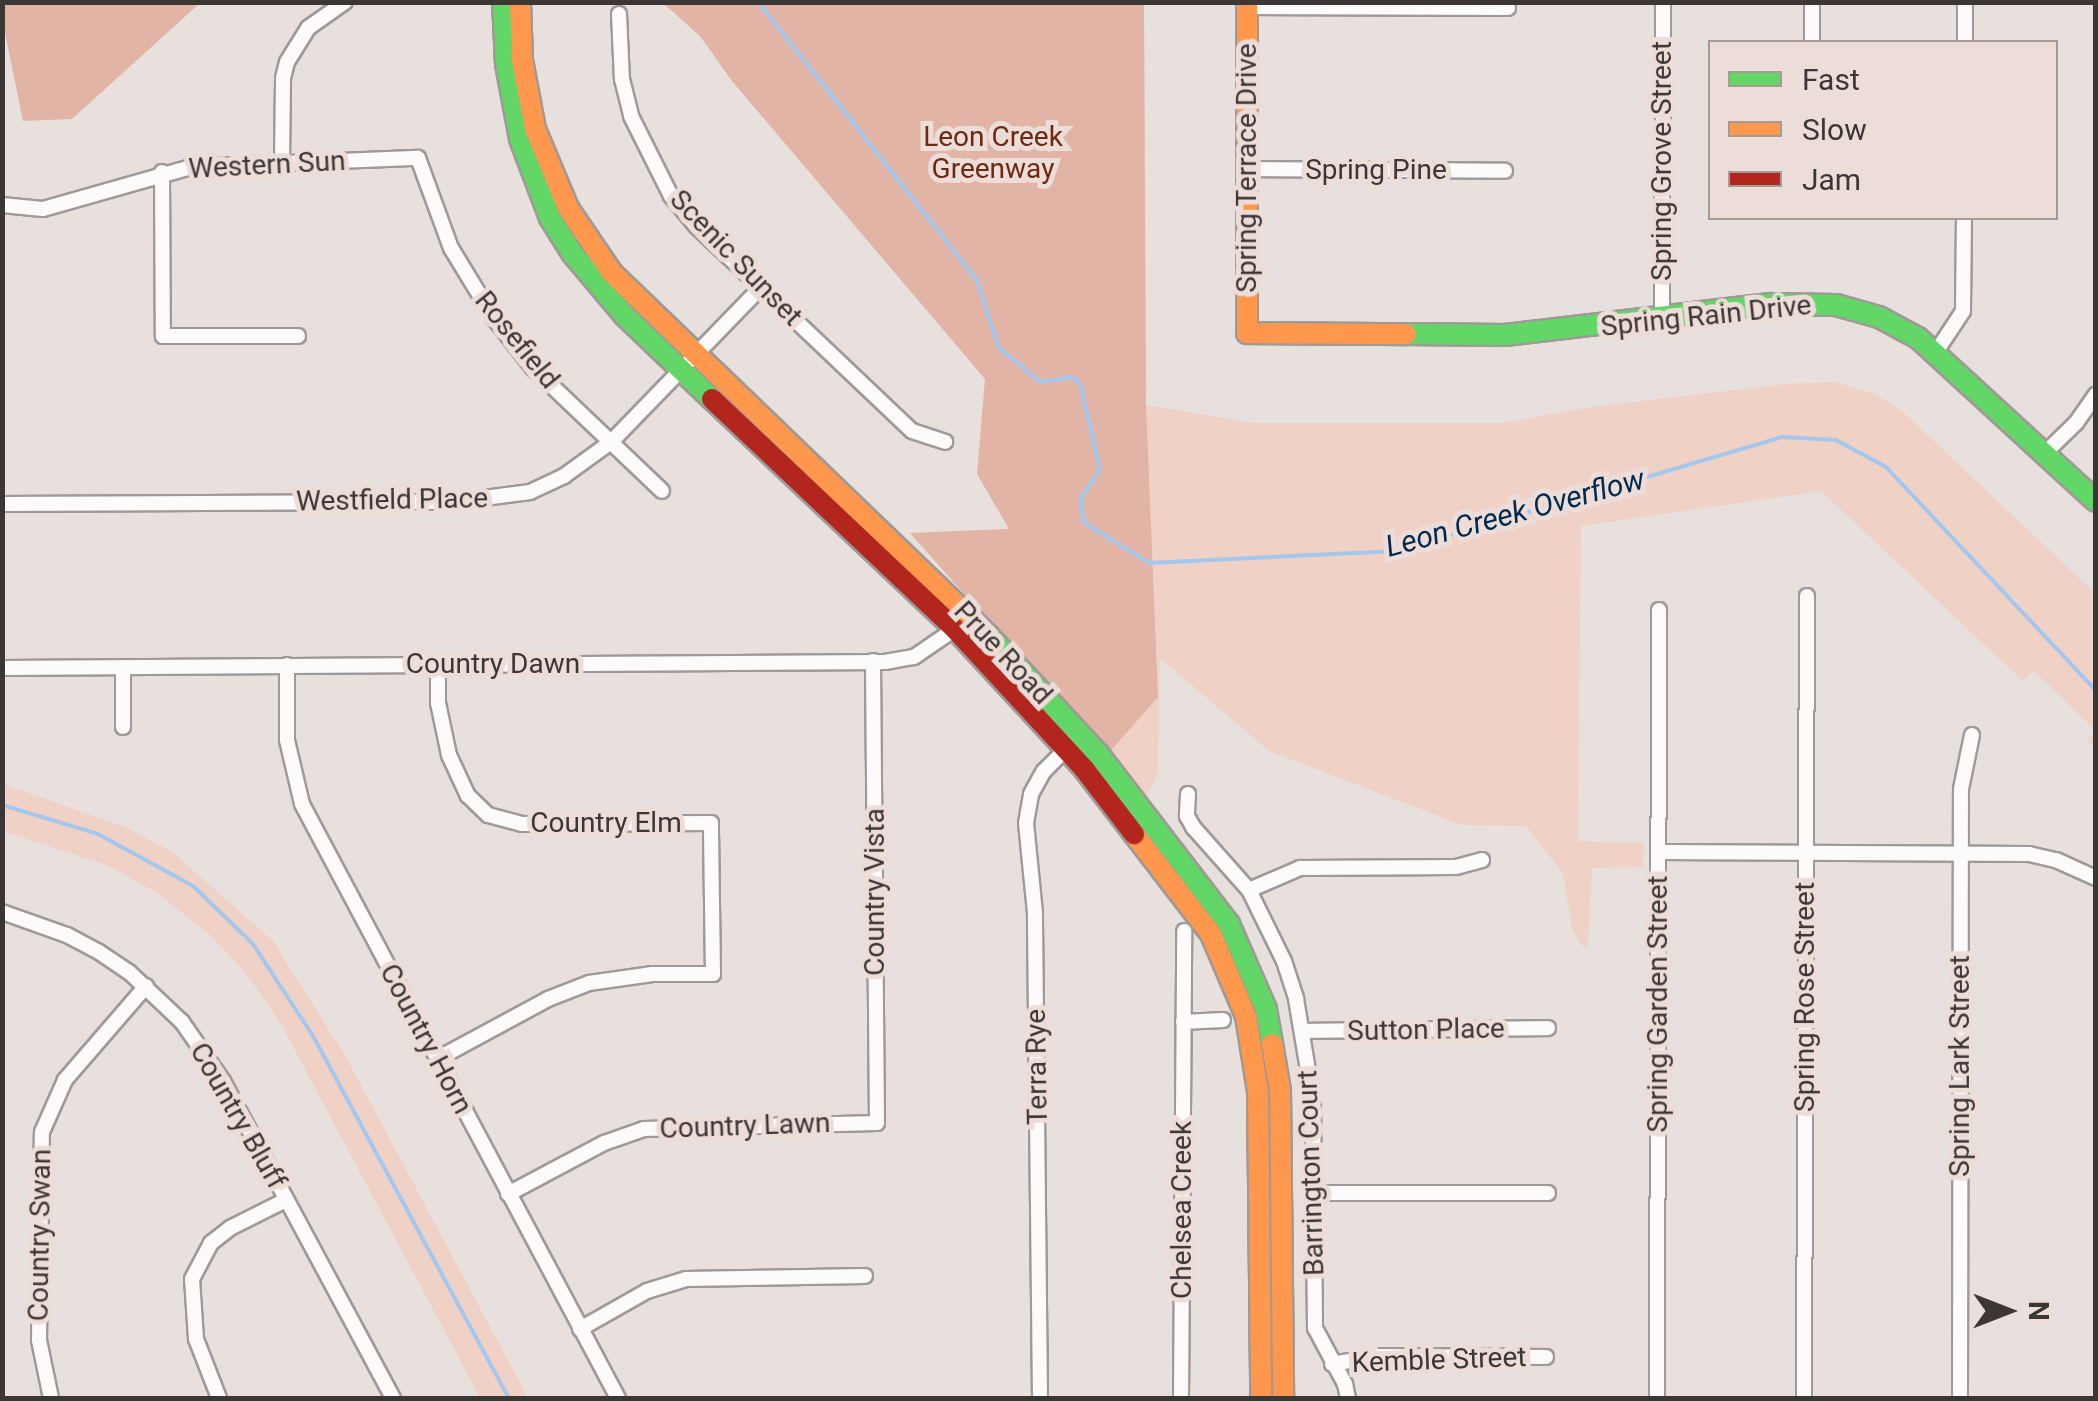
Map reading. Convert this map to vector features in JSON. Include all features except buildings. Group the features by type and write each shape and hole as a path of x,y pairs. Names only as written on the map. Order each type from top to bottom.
{"main road":[{"name":"Prue Road","path":"504,2 511,102 534,180 550,218 597,286 688,362 1100,756 1222,912 1266,1009 1282,1398"},
{"name":"Prue Road","path":"520,2 522,60 532,115 568,208 612,272 688,362"},
{"name":"Spring Terrace Drive","path":"1246,333 1247,5"},
{"name":"Spring Rain Drive","path":"1246,333 1505,334 1792,302 1836,305 1899,326 1936,352 2096,501"},
{"name":"Prue Road","path":"963,623 1211,934 1246,1016 1269,1091 1261,1398"}],"street":[{"path":"282,163 283,78 288,62 308,28 345,2"},
{"name":"Spring Grove Street","path":"1662,319 1663,2"},
{"path":"1812,2 1812,40"},
{"path":"1965,2 1965,40"},
{"path":"1247,5 1508,8"},
{"name":"Scenic Sunset","path":"618,14 622,79 645,152 671,196 697,227 912,431 945,442"},
{"name":"Western Sun","path":"2,205 43,210 162,172 418,158"},
{"name":"Rosefield","path":"418,158 451,248 494,317 533,368 662,491"},
{"name":"Spring Pine","path":"1247,170 1506,171"},
{"path":"162,172 164,336 298,336"},
{"path":"1936,352 1963,311 1964,220"},
{"name":"Westfield Place","path":"2,504 497,499 530,492 564,476 611,442 761,287"},
{"path":"2046,453 2076,423 2096,394"},
{"name":"Spring Rose Street","path":"1804,1398 1808,596"},
{"name":"Spring Garden Street","path":"1657,1398 1659,610"},
{"name":"Country Dawn","path":"2,668 873,662 914,657 963,623"},
{"name":"Country Vista","path":"873,662 877,1123"},
{"name":"Country Horn","path":"287,665 288,740 302,804 618,1398"},
{"name":"Country Elm","path":"437,1059 548,999 589,983 652,974 713,974 711,823 522,824 488,815 468,796 449,756 438,703 438,665"},
{"path":"123,667 124,727"},
{"name":"Spring Lark Street","path":"1960,1398 1961,790 1972,735"},
{"name":"Terra Rye","path":"1040,1398 1035,913 1026,823 1032,794 1044,771 1066,750"},
{"name":"Barrington Court","path":"1188,794 1186,806 1193,826 1248,890 1284,961 1304,1031 1313,1100 1315,1328 1345,1384 1348,1398"},
{"path":"1659,852 2029,854 2056,860 2096,878"},
{"path":"1248,890 1300,868 1456,866 1482,860"},
{"name":"Country Bluff","path":"2,912 68,935 146,986 204,1050 393,1398"},
{"name":"Chelsea Creek","path":"1181,1398 1184,932"},
{"name":"Country Swan","path":"51,1398 38,1340 42,1132 65,1080 146,986"},
{"path":"1183,1022 1222,1020"},
{"name":"Sutton Place","path":"1304,1031 1548,1028"},
{"name":"Country Lawn","path":"508,1194 604,1143 644,1129 877,1123"},
{"path":"1313,1193 1548,1193"},
{"path":"219,1398 196,1338 192,1279 212,1243 230,1228 286,1200"},
{"path":"580,1328 647,1292 686,1279 865,1276"},
{"name":"Kemble Street","path":"1332,1364 1379,1356 1546,1357"}],"green space":[{"path":"2,3 200,3 72,119 23,121"},
{"path":"663,3 1144,3 1146,405 1253,423 1503,423 1590,407 1787,384 1834,382 1873,393 1902,411 2095,593 2095,730 2034,671 2023,681 1821,491 1581,526 1578,841 1644,843 1643,867 1592,868 1588,947 1581,945 1572,928 1563,874 1526,826 1462,825 1269,751 1160,658 1158,774 1145,798 910,533 1010,529 985,379 732,81 700,36"},
{"name":"Leon Creek Greenway","path":"663,3 1144,3 1146,405 1158,697 1107,755 910,533 1009,529 977,474 985,379 732,81 700,36"},
{"path":"3,784 125,827 171,851 273,941 346,1057 528,1398 480,1398 281,1024 245,972 208,933 157,893 109,866 3,831"}],"waterway":[{"name":"Leon Creek Overflow","path":"758,2 977,280 999,348 1041,382 1071,377 1080,383 1100,470 1081,498 1083,522 1149,563 1397,551 1783,437 1836,440 1886,467 2096,691"},
{"path":"2,805 98,834 193,886 253,944 313,1036 509,1398"}],"traffic: fast":[{"path":"503,2 506,64 520,139 550,218 572,253 625,316 712,399"},
{"path":"1406,334 1505,335 1770,304 1836,305 1879,317 1918,338 2096,501"},
{"path":"989,636 1100,756 1229,924 1266,1009 1272,1044"}],"traffic: slow":[{"path":"520,2 522,60 535,129 568,208 612,273 989,636"},
{"path":"1247,2 1247,333 1406,334"},
{"path":"1134,834 1211,934 1246,1016 1258,1092 1261,1398"},
{"path":"1272,1044 1280,1090 1283,1398"}],"traffic: jam":[{"path":"712,399 956,630 1085,770 1134,834"}]}
